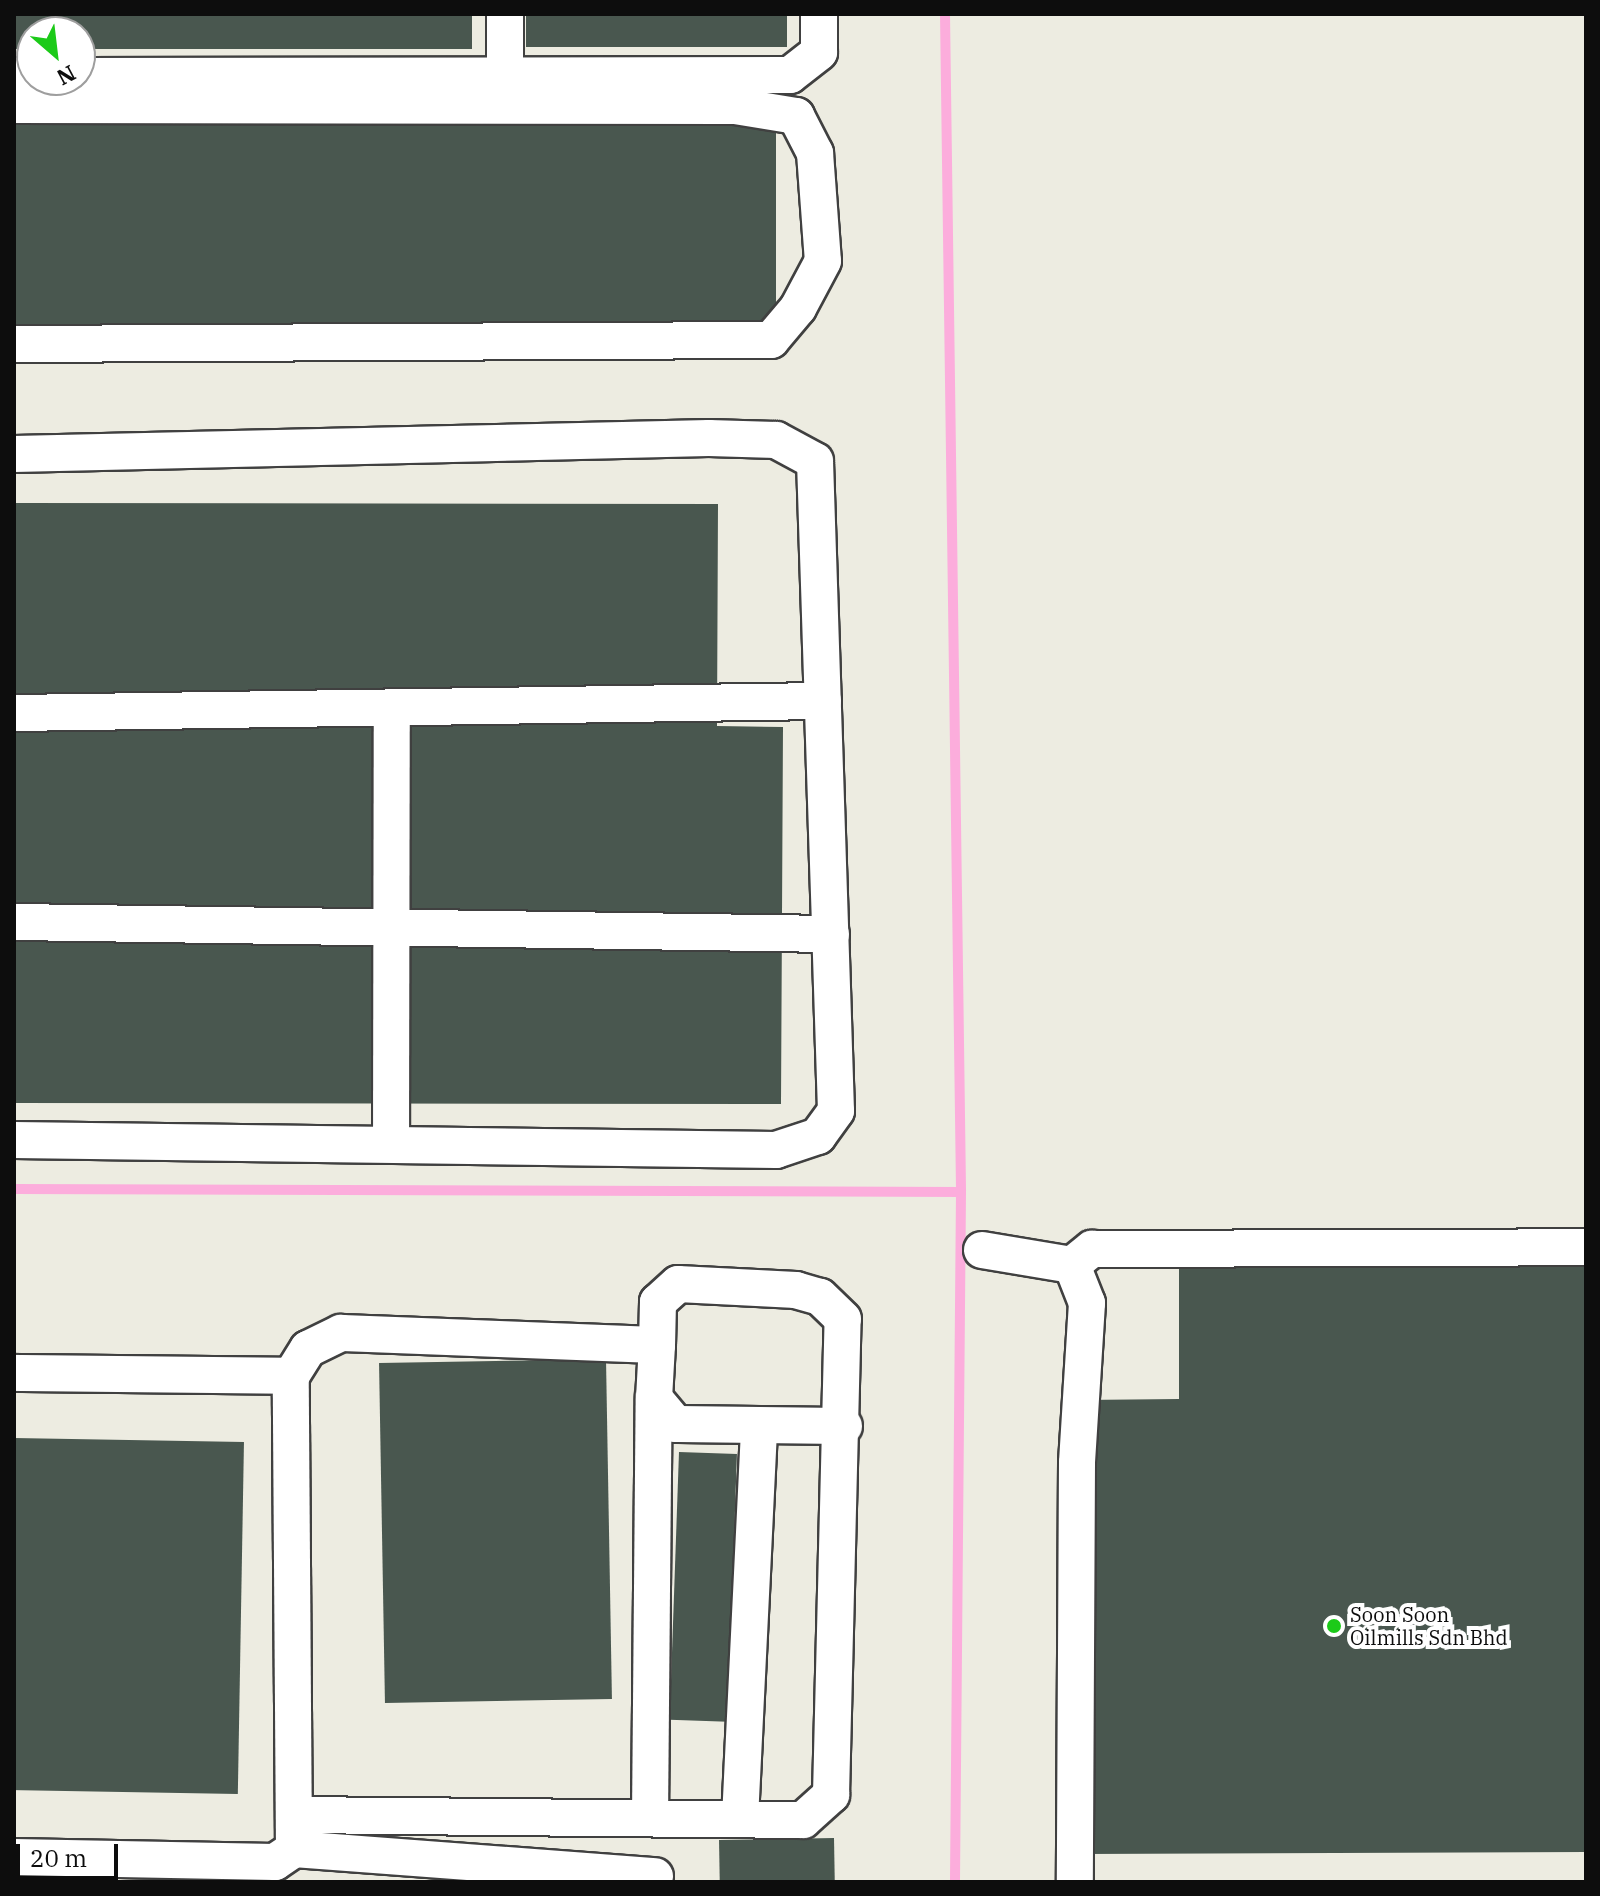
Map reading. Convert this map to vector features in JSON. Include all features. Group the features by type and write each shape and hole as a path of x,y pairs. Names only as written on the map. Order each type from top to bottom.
{"lane":[{"path":"505,14 505,75"},
{"path":"96,76 790,75 819,52 819,14"},
{"path":"14,105 735,106 796,116 815,153 823,261 798,308 771,340 14,344"},
{"path":"14,454 776,440 815,461 836,1111 818,1136 776,1150 14,1140"},
{"path":"14,713 823,701"},
{"path":"391,1144 389,928 392,707"},
{"path":"14,922 831,934"},
{"path":"982,1250 1072,1265 1092,1249 1586,1247"},
{"path":"1072,1265 1087,1303 1077,1463 1075,1882"},
{"path":"294,1832 650,1818 803,1820 831,1795 844,1426 843,1319 820,1297 796,1290 678,1284 658,1302 654,1398 650,1818"},
{"path":"14,1857 275,1862 294,1832 291,1376 308,1349 341,1333 657,1345"},
{"path":"14,1373 291,1376"},
{"path":"654,1398 676,1424 844,1426"},
{"path":"740,1819 759,1426"},
{"path":"294,1832 655,1876"}],"shaded area":[{"path":"14,14 1586,14 1586,1882 14,1882"}],"building":[{"path":"14,14 472,14 472,49 96,49 96,16 16,16 14,49"},
{"path":"526,14 787,14 787,47 526,47"},
{"path":"14,123 776,123 776,325 14,325"},
{"path":"14,503 718,504 717,726 783,727 781,1104 14,1103"},
{"name":"Soon Soon Oilmills Sdn Bhd","path":"1586,1261 1586,1852 1082,1854 1082,1400 1179,1399 1179,1263"},
{"path":"606,1359 612,1699 385,1703 379,1363"},
{"path":"14,1438 244,1442 238,1794 14,1790"},
{"path":"679,1452 737,1454 728,1722 670,1720"},
{"path":"834,1838 835,1882 720,1882 719,1840"}],"waterway":[{"path":"945,14 961,1192 955,1882"},
{"path":"14,1189 961,1192"}],"place":[{"name":"Soon Soon Oilmills Sdn Bhd","path":"1334,1626"}]}
